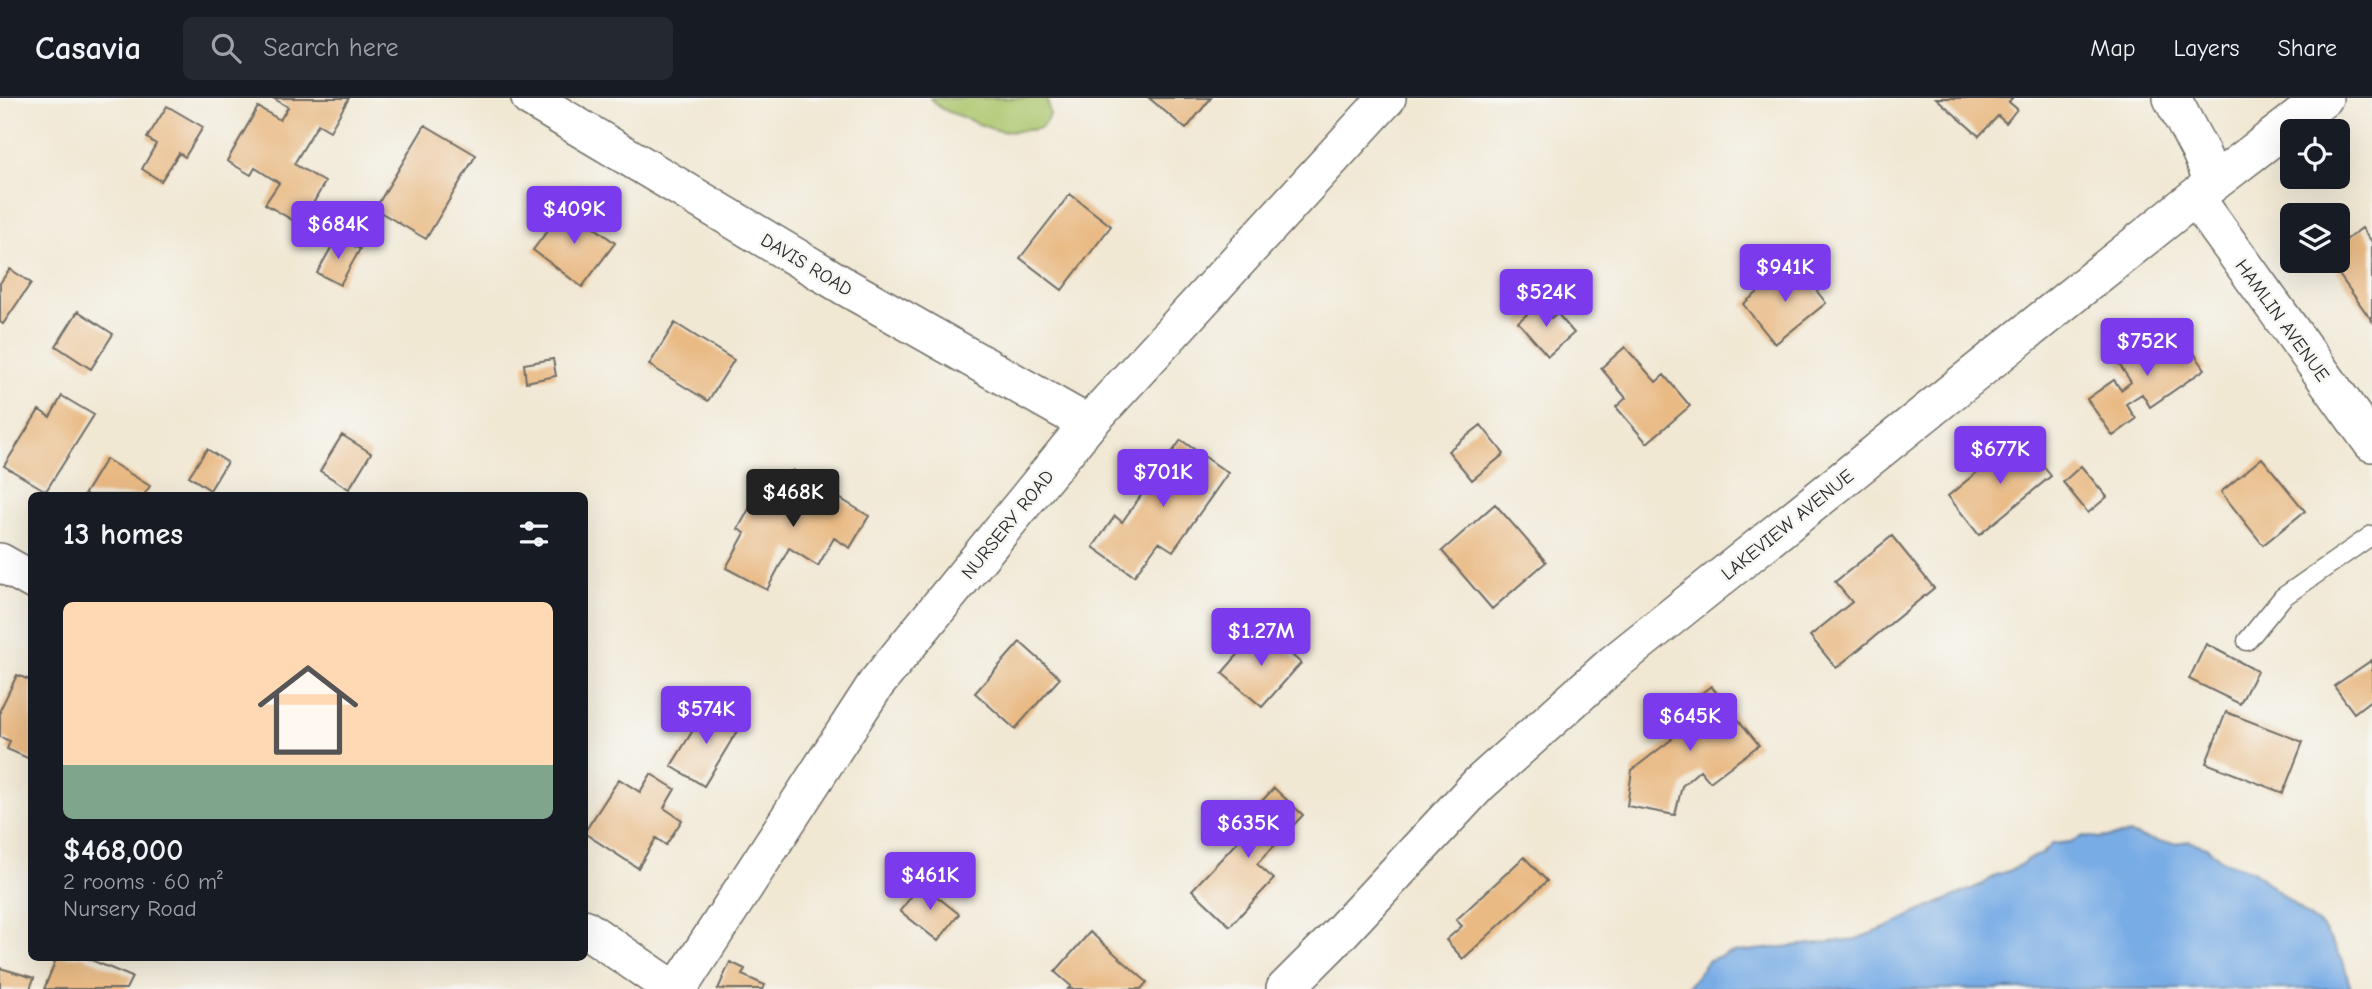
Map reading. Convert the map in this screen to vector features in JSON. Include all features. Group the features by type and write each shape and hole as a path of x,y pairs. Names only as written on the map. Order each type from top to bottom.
{"street":[{"name":"DAVIS ROAD","path":"530,98 844,286 1088,424"},
{"name":"NURSERY ROAD","path":"675,989 876,684 1088,424 1387,98"},
{"name":"HAMLIN AVENUE","path":"2172,98 2204,189 2372,443"},
{"name":"LAKEVIEW AVENUE","path":"1284,989 1330,944 1479,783 1605,671 2204,189 2324,98"},
{"path":"0,562 28,578"},
{"path":"588,931 675,989"}],"lane":[{"path":"2247,641 2283,597 2372,535"}],"green space":[{"path":"930,98 1047,98 1050,115 1041,128 1000,131 945,110"}],"water":[{"path":"2129,834 2160,842 2189,841 2206,847 2223,861 2253,871 2324,929 2343,961 2351,989 1686,989 1709,960 1729,953 1856,939 2014,869 2028,859 2042,854 2052,844 2070,842 2084,836 2099,838"}],"building":[{"path":"273,98 349,98 330,131 318,124 294,164 325,182 301,225 265,204 279,183 255,168 251,175 227,161 258,107 280,120 288,107"},
{"path":"1149,98 1211,98 1186,129"},
{"path":"1936,98 2012,98 2009,102 2017,109 2006,123 1998,116 1979,136"},
{"path":"167,106 203,127 185,157 179,153 161,181 142,169 156,144 147,138"},
{"path":"425,125 476,155 426,239 375,209"},
{"path":"1070,194 1111,226 1062,290 1020,258"},
{"path":"566,206 615,243 582,287 533,250"},
{"path":"2362,228 2372,242 2372,321 2338,273 2350,273 2350,237"},
{"path":"337,237 360,249 340,285 317,273"},
{"path":"1795,263 1826,303 1775,344 1743,304"},
{"path":"10,269 31,283 3,324 0,322 0,283"},
{"path":"1539,304 1551,318 1557,313 1574,333 1548,356 1518,322"},
{"path":"78,311 113,334 91,369 56,346"},
{"path":"675,323 734,360 708,401 649,365"},
{"path":"2174,325 2205,369 2150,407 2142,394 2126,404 2136,419 2113,436 2087,399 2114,380 2121,390 2131,382 2119,364"},
{"path":"1625,347 1656,382 1664,375 1690,406 1647,443 1616,407 1626,398 1601,368"},
{"path":"553,359 556,376 526,382 524,364"},
{"path":"62,396 94,415 46,491 4,466 39,410 50,417"},
{"path":"1481,425 1504,454 1472,480 1448,451"},
{"path":"342,435 371,453 349,489 320,471"},
{"path":"2020,437 2051,476 1979,535 1948,496"},
{"path":"1181,440 1228,473 1173,551 1159,542 1134,576 1093,547 1115,516 1122,522"},
{"path":"207,449 227,462 210,490 189,476"},
{"path":"2262,458 2305,511 2263,545 2221,492"},
{"path":"106,459 150,486 146,492 86,492"},
{"path":"2081,466 2107,497 2088,513 2063,482"},
{"path":"793,470 869,516 850,548 834,538 818,566 789,548 767,590 726,568 745,533 738,529 760,489 778,498"},
{"path":"1495,504 1546,562 1492,609 1442,551"},
{"path":"1892,536 1934,588 1836,668 1810,636 1852,602 1835,582"},
{"path":"1261,628 1301,663 1262,707 1222,673"},
{"path":"1020,642 1060,678 1015,729 975,693"},
{"path":"2206,644 2257,671 2240,704 2189,679"},
{"path":"2372,660 2372,699 2354,713 2334,686"},
{"path":"17,675 28,679 28,758 7,749 10,741 0,737 0,710"},
{"path":"1711,686 1759,745 1710,782 1700,770 1682,786 1675,815 1627,806 1632,770 1672,739 1661,725"},
{"path":"708,706 740,726 704,786 671,766"},
{"path":"2226,712 2303,742 2283,793 2206,763"},
{"path":"651,774 675,789 664,808 682,820 666,845 656,838 638,868 588,836 588,827 619,779 640,792"},
{"path":"1274,788 1303,815 1257,864 1274,879 1230,926 1192,890 1253,825 1246,818"},
{"path":"1524,857 1547,881 1463,959 1446,940 1462,926 1456,920"},
{"path":"921,884 959,914 938,941 900,911"},
{"path":"1090,932 1147,982 1141,989 1068,989 1071,986 1055,972"},
{"path":"55,961 94,961 132,977 126,989 44,989"},
{"path":"730,962 745,969 742,975 765,985 763,989 718,989"},
{"path":"0,968 34,978 30,989 0,989"}]}
